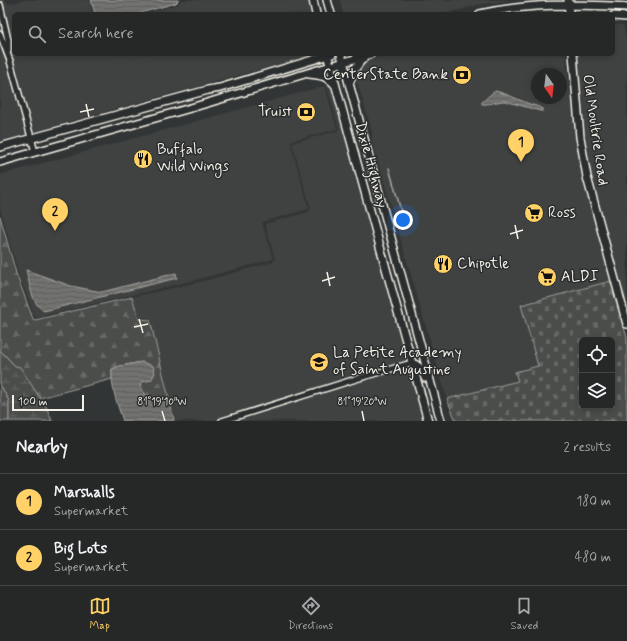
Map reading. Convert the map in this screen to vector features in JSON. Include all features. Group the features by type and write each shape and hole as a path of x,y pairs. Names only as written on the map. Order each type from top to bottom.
{"main road":[{"path":"313,0 316,12"},
{"path":"327,0 331,12"},
{"path":"331,0 331,12"},
{"path":"491,12 518,7 568,2 627,7"},
{"path":"568,2 569,12"},
{"path":"615,16 627,17"},
{"path":"307,61 313,56"},
{"path":"0,147 220,88 323,56"},
{"name":"Dixie Highway","path":"329,56 330,66 428,421"},
{"name":"Dixie Highway","path":"341,56 421,346 440,421"},
{"path":"0,162 364,56"},
{"path":"349,84 356,66 367,56"},
{"name":"Old Moultrie Road","path":"573,56 580,137 587,177 627,324"},
{"path":"303,74 322,75 328,78 336,87"},
{"path":"194,106 203,100 218,95 220,88"},
{"path":"386,269 392,275 413,354 420,358"},
{"path":"412,363 420,358 421,346"},
{"path":"412,363 419,366 423,372 440,421"},
{"path":"420,394 424,398 432,421"}],"street":[{"path":"0,5 8,40 8,56"},
{"path":"0,34 8,56 35,152"},
{"path":"222,421 412,363"}],"shaded area":[{"path":"0,0 6,0 9,4 25,0 89,0 92,12 12,12 12,56 309,56 64,123 0,143"},
{"path":"91,0 179,0 176,3 144,12 94,12"},
{"path":"181,0 307,0 310,12 152,12 177,5"},
{"path":"340,0 510,0 477,5 452,12 343,12"},
{"path":"615,24 623,25 627,41 627,315 589,177 583,137 575,56 615,56"},
{"path":"384,56 566,56 581,173 611,281 522,305 538,366 516,372 518,381 447,399 372,141 372,131 357,81 358,67 363,62"},
{"path":"325,86 337,129 290,141 309,209 262,222 273,259 199,279 35,318 18,272 0,208 0,175"},
{"path":"327,86 332,90 406,361 216,420 173,421 150,321 140,319 132,297 200,282 273,262 275,259 265,224 309,212 311,209 292,143 337,131 339,129"},
{"path":"496,91 539,107 543,109 543,111 505,101 482,104 482,102"},
{"path":"26,270 71,286 102,292 176,273 177,278 44,311 36,303"},
{"path":"142,362 153,366 155,373 151,380 140,384 142,389 149,400 170,403 173,421 123,421 113,389 112,369"},
{"path":"408,367 423,421 233,421 357,382"}],"green space":[{"path":"0,216 16,273 33,319 35,320 132,297 139,319 150,320 170,403 149,400 140,384 142,382 142,362 112,369 112,379 40,398 15,366 0,350"},
{"path":"611,281 627,338 627,421 456,421 447,399 518,381 515,372 538,366 521,305"},
{"path":"0,350 15,366 20,367 46,406 52,421 9,421 9,401 0,384"},
{"path":"0,384 9,401 9,421 0,421"}],"waterway":[{"path":"389,168 401,211 402,222"}],"place":[{"name":"CenterState Bank","path":"462,75"},
{"name":"Truist","path":"306,112"},
{"name":"Buffalo Wild Wings","path":"143,159"},
{"name":"Marshalls","path":"521,162"},
{"name":"Ross","path":"534,213"},
{"name":"Big Lots","path":"55,231"},
{"name":"Chipotle","path":"443,264"},
{"name":"ALDI","path":"547,277"},
{"name":"La Petite Academy of Saint Augustine","path":"319,362"}]}
